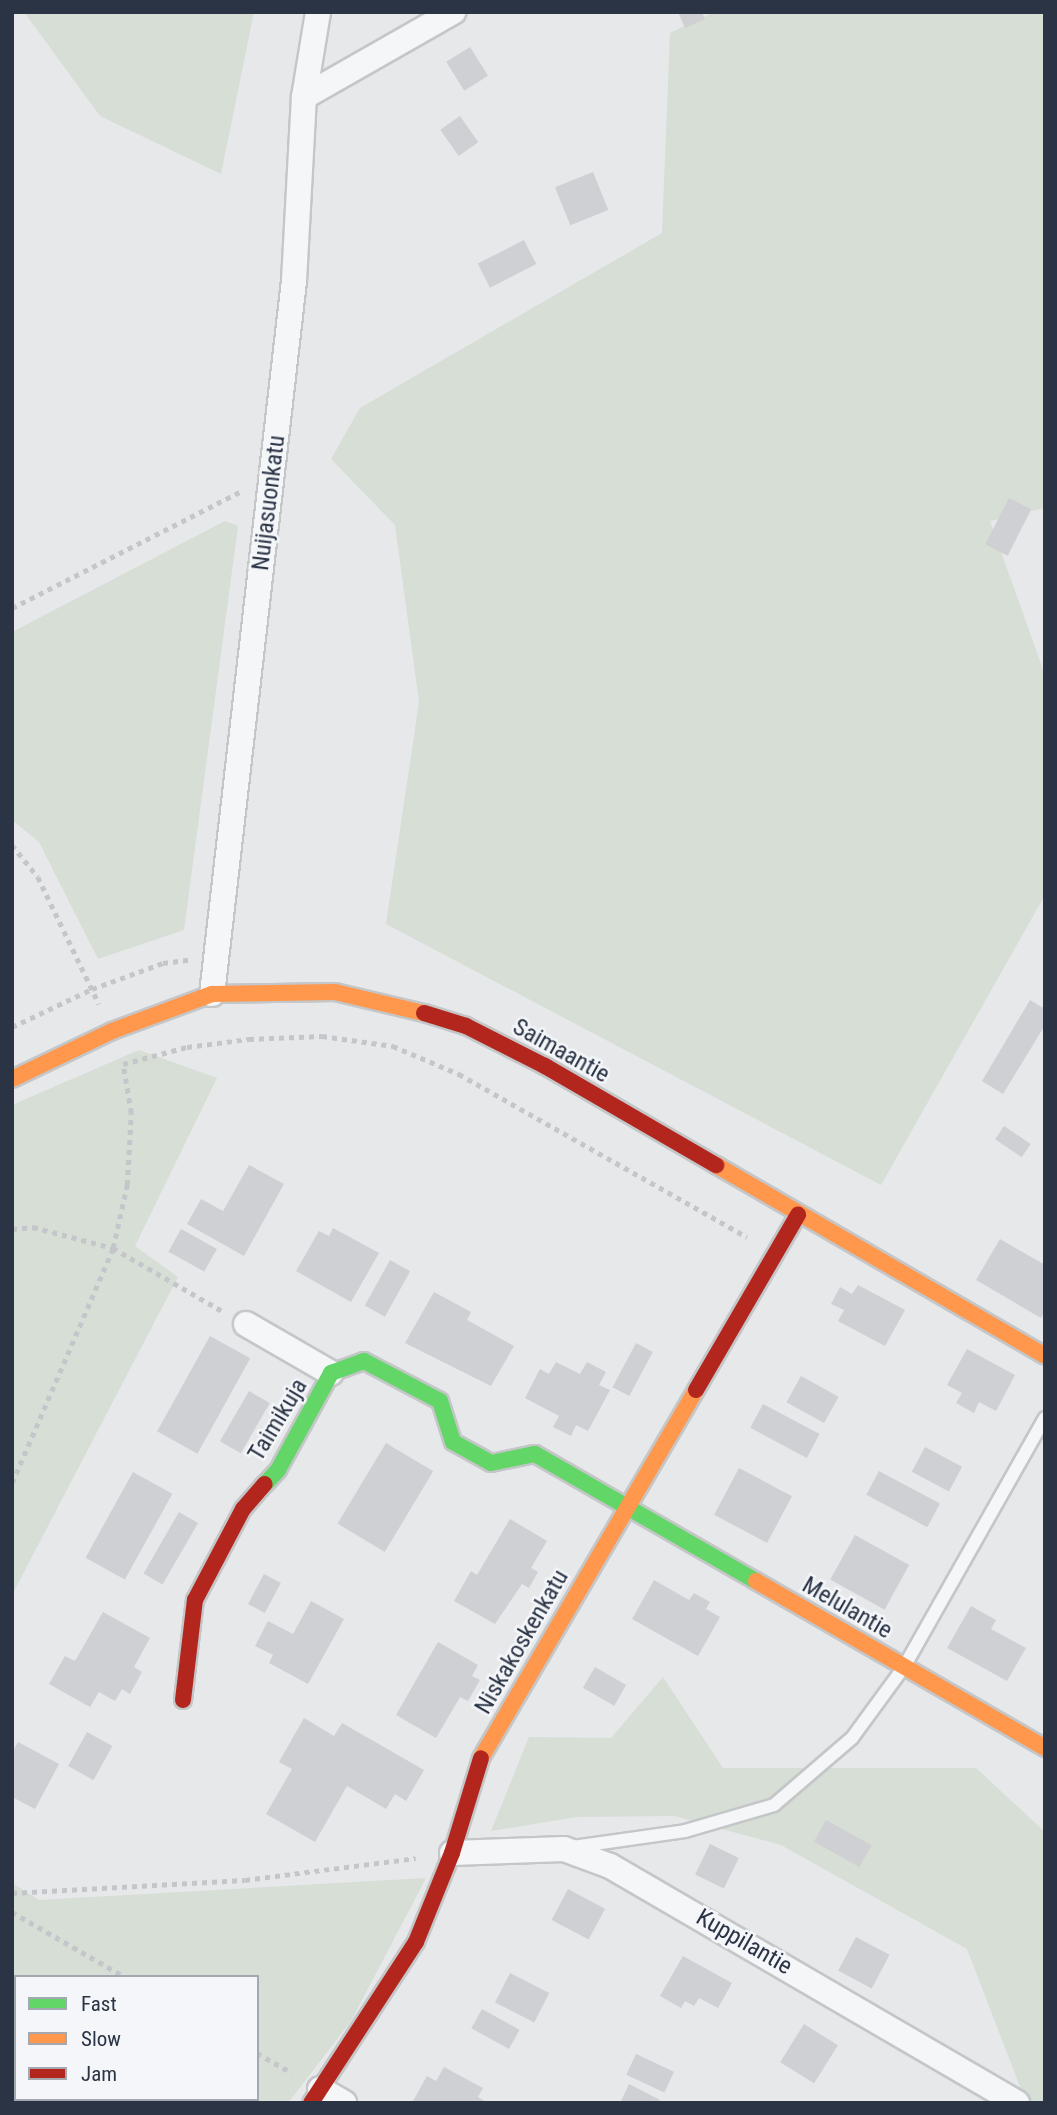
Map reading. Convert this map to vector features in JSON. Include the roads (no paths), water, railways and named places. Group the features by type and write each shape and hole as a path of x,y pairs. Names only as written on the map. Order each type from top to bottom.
{"street":[{"name":"Nuijasuonkatu","path":"212,994 214,956 293,281 304,97 318,12"},
{"path":"304,97 453,12"},
{"name":"Saimaantie","path":"12,1079 112,1031 212,994 335,992 402,1006 466,1026 545,1066 1045,1356"},
{"name":"Niskakoskenkatu","path":"316,2096 416,1942 452,1853 479,1762 798,1214"},
{"path":"246,1324 331,1373"},
{"name":"Taimikuja","path":"183,1700 195,1600 243,1508 278,1470 331,1373 364,1361 440,1401 453,1442 481,1458 491,1463 535,1454 628,1506"},
{"name":"Melulantie","path":"628,1506 1045,1748"},
{"name":"Kuppilantie","path":"452,1853 564,1849 610,1866 1017,2103"},
{"path":"316,2096 344,2103"}],"lane":[{"path":"564,1849 685,1831 774,1805 852,1738 904,1667 1045,1418"}]}
